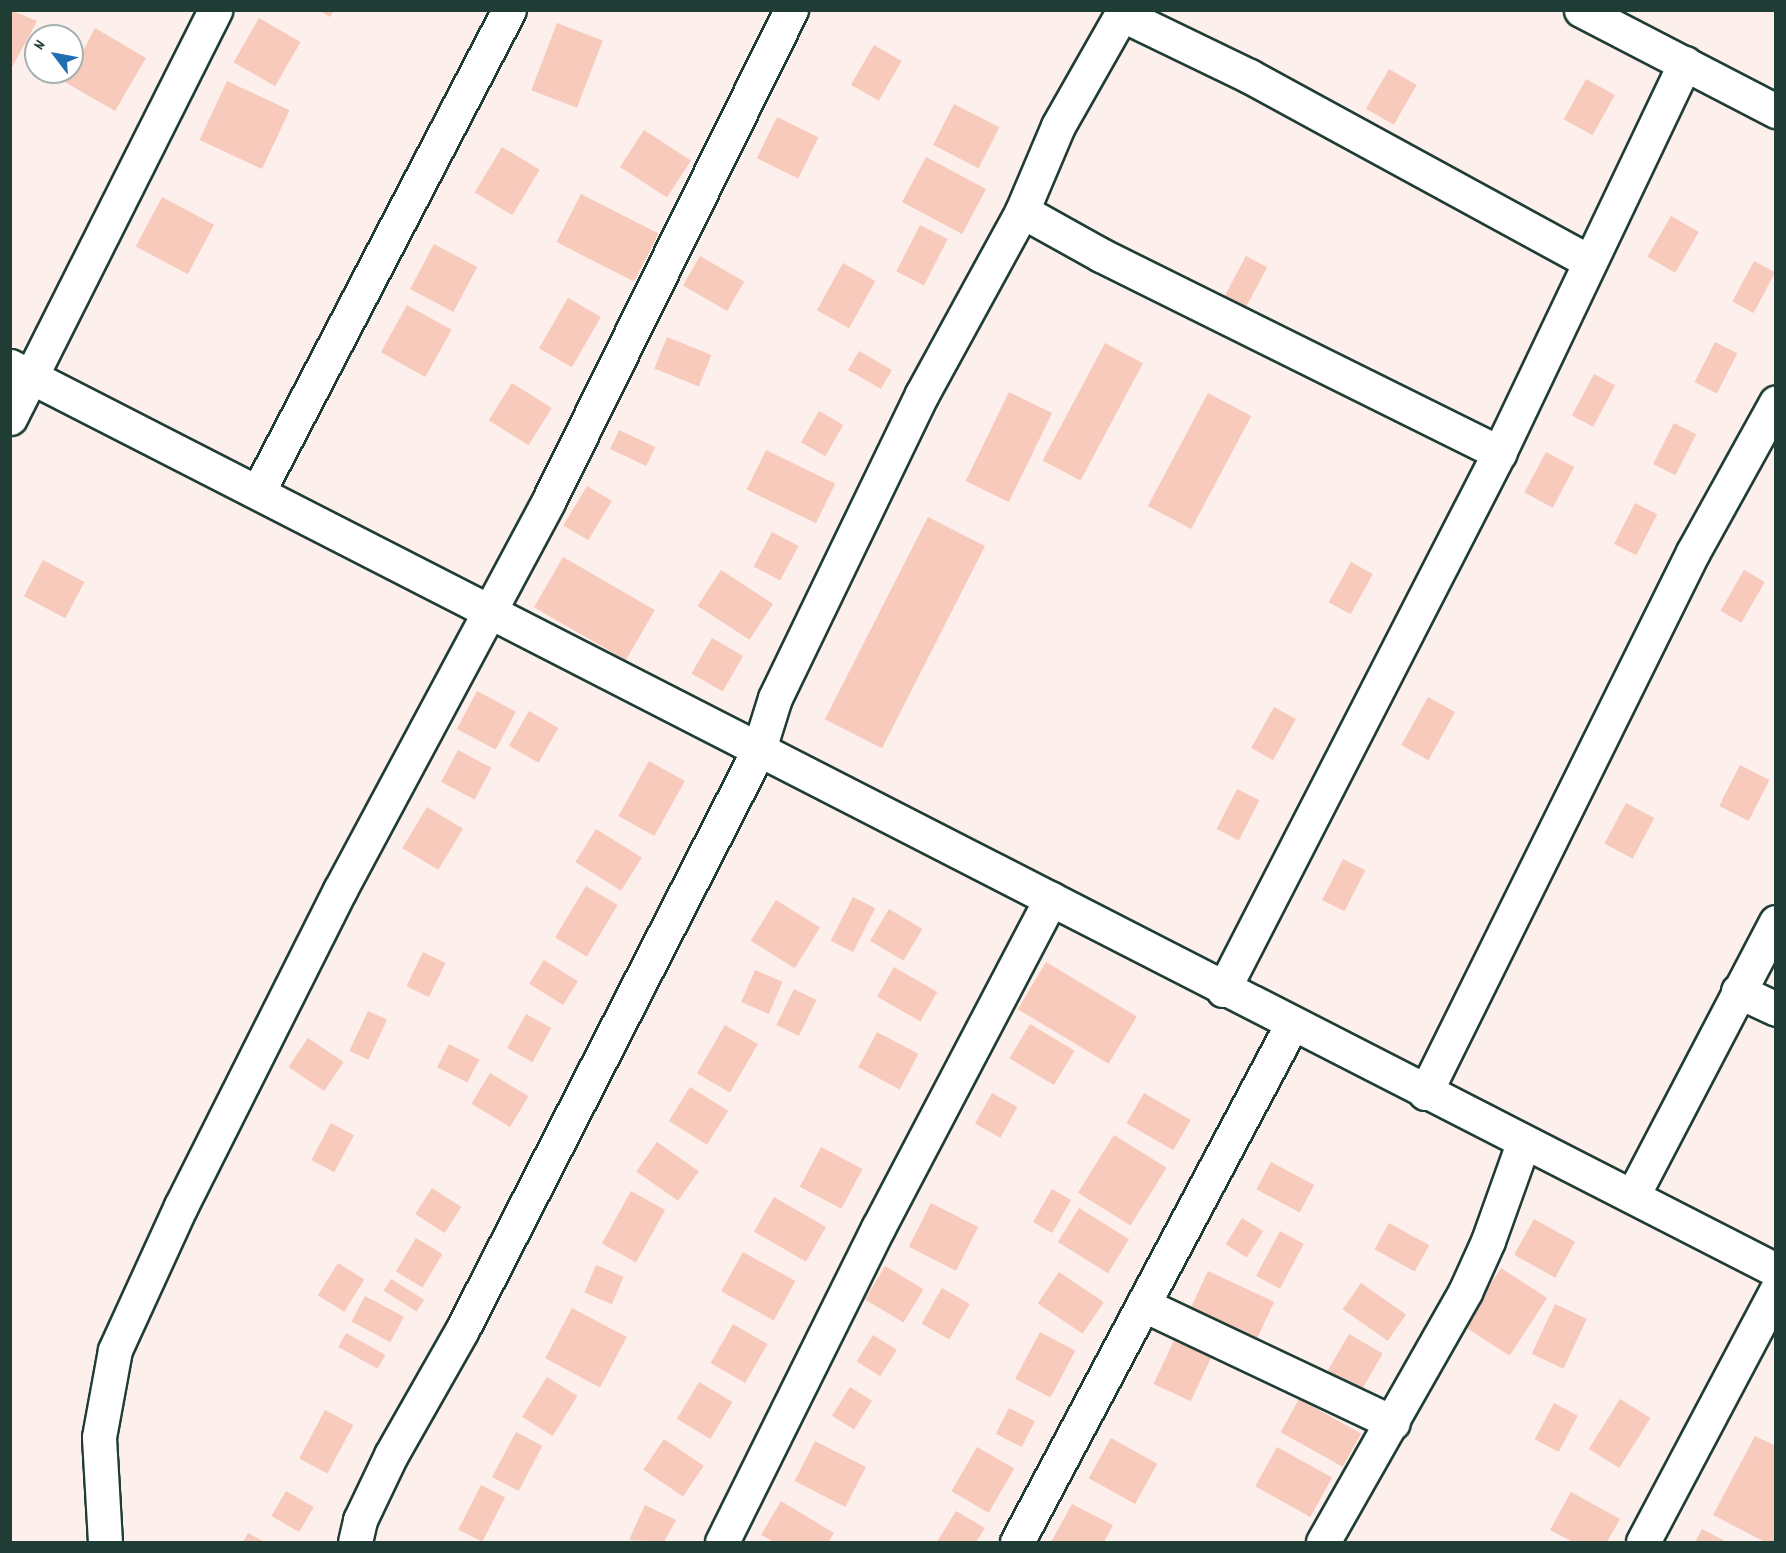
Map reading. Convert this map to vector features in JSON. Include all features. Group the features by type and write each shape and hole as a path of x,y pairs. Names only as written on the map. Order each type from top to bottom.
{"street":[{"path":"10,418 22,372 215,10"},
{"path":"259,490 509,10"},
{"path":"105,1542 99,1437 115,1350 181,1206 340,890 491,611 791,10"},
{"path":"1581,10 1776,111"},
{"path":"355,1542 360,1520 391,1455 462,1330 759,749 775,698 922,394 1022,211 1058,126 1124,13 1249,76 1590,262"},
{"path":"1223,990 1499,453 1685,63"},
{"path":"1022,211 1111,261 1499,453"},
{"path":"22,372 259,490 1223,990 1522,1143 1633,1195 1776,1270"},
{"path":"1425,1093 1693,552 1776,402"},
{"path":"722,1542 878,1228 1051,899"},
{"path":"1633,1195 1776,922"},
{"path":"1738,991 1776,1009"},
{"path":"1017,1542 1146,1306 1292,1024"},
{"path":"1323,1542 1393,1423 1465,1292 1522,1143"},
{"path":"1643,1542 1776,1291"},
{"path":"1146,1306 1393,1423"}],"building":[{"path":"10,10 37,21 35,24 24,24 24,45 10,71"},
{"path":"319,10 334,10 330,17"},
{"path":"259,18 301,42 275,86 234,62"},
{"path":"557,23 603,41 577,108 531,90"},
{"path":"95,28 146,58 115,111 68,84 84,84 84,49"},
{"path":"874,45 902,61 879,101 851,85"},
{"path":"1389,69 1417,85 1394,125 1366,109"},
{"path":"1586,79 1615,95 1593,135 1564,119"},
{"path":"227,81 290,110 262,169 200,140"},
{"path":"954,104 999,127 979,168 933,145"},
{"path":"777,117 818,137 798,179 757,158"},
{"path":"644,130 691,160 667,197 620,167"},
{"path":"502,147 540,170 512,215 475,192"},
{"path":"926,157 986,189 962,234 902,202"},
{"path":"581,194 659,233 634,282 556,242"},
{"path":"162,197 214,225 188,274 136,246"},
{"path":"1671,216 1699,232 1675,273 1648,257"},
{"path":"920,225 948,239 924,285 896,271"},
{"path":"434,244 477,267 453,312 410,289"},
{"path":"700,256 744,282 727,311 683,285"},
{"path":"1246,256 1267,267 1245,309 1224,297"},
{"path":"1754,261 1775,272 1754,313 1732,302"},
{"path":"843,263 875,281 849,328 817,310"},
{"path":"568,298 601,317 572,367 539,348"},
{"path":"407,305 452,330 425,377 381,352"},
{"path":"667,337 712,355 699,387 654,369"},
{"path":"1715,342 1737,353 1717,393 1695,382"},
{"path":"1105,343 1143,363 1081,481 1043,460"},
{"path":"859,351 892,370 881,389 848,370"},
{"path":"1594,374 1615,385 1593,427 1572,415"},
{"path":"512,383 552,408 529,445 489,420"},
{"path":"1009,392 1052,413 1009,502 966,481"},
{"path":"1208,393 1251,416 1191,529 1148,506"},
{"path":"819,411 843,425 825,456 801,442"},
{"path":"1674,423 1696,434 1675,475 1653,464"},
{"path":"619,430 655,447 646,466 610,449"},
{"path":"766,450 835,484 816,523 747,490"},
{"path":"1546,452 1574,467 1553,508 1524,493"},
{"path":"587,486 612,501 588,540 563,525"},
{"path":"1635,503 1657,514 1636,555 1614,544"},
{"path":"928,517 985,546 882,748 825,719"},
{"path":"772,532 798,546 780,581 754,566"},
{"path":"563,557 655,610 626,660 534,607"},
{"path":"43,560 84,582 65,618 24,596"},
{"path":"1351,562 1373,574 1351,614 1329,602"},
{"path":"721,570 773,604 750,640 698,606"},
{"path":"1744,570 1765,582 1741,623 1720,611"},
{"path":"712,638 743,656 723,692 692,674"},
{"path":"477,691 516,712 496,750 457,729"},
{"path":"1428,697 1455,712 1428,760 1401,745"},
{"path":"1274,707 1296,719 1273,760 1251,748"},
{"path":"529,711 558,728 538,763 509,746"},
{"path":"458,750 492,768 475,800 441,782"},
{"path":"649,761 685,781 654,836 618,816"},
{"path":"1740,765 1769,780 1749,821 1719,806"},
{"path":"1237,789 1259,800 1239,840 1217,829"},
{"path":"1626,803 1654,818 1633,859 1604,844"},
{"path":"427,807 463,829 438,870 402,848"},
{"path":"596,829 642,858 621,891 575,862"},
{"path":"1343,859 1365,870 1344,911 1322,900"},
{"path":"586,886 618,905 587,956 555,937"},
{"path":"853,897 875,908 853,952 831,941"},
{"path":"776,900 820,928 795,968 751,941"},
{"path":"889,909 922,929 903,961 870,941"},
{"path":"423,952 445,963 429,997 406,986"},
{"path":"544,960 578,981 563,1005 529,984"},
{"path":"1046,962 1137,1017 1109,1064 1018,1009"},
{"path":"894,967 937,992 920,1021 877,996"},
{"path":"755,970 783,982 769,1014 741,1002"},
{"path":"794,989 816,1000 799,1036 776,1025"},
{"path":"368,1011 387,1020 368,1060 349,1051"},
{"path":"526,1014 551,1028 532,1062 507,1048"},
{"path":"1030,1024 1075,1051 1054,1085 1009,1058"},
{"path":"725,1025 758,1044 730,1092 697,1073"},
{"path":"877,1032 918,1054 900,1089 858,1067"},
{"path":"308,1038 344,1062 324,1091 288,1067"},
{"path":"449,1044 479,1059 467,1083 437,1067"},
{"path":"490,1073 529,1096 510,1127 471,1104"},
{"path":"690,1087 728,1111 707,1145 669,1121"},
{"path":"992,1093 1017,1107 1000,1138 975,1124"},
{"path":"1144,1093 1191,1120 1173,1150 1126,1123"},
{"path":"331,1123 354,1135 334,1172 311,1160"},
{"path":"1114,1135 1167,1168 1131,1226 1078,1193"},
{"path":"657,1142 699,1171 678,1201 636,1171"},
{"path":"821,1147 862,1169 841,1209 800,1187"},
{"path":"1271,1162 1314,1185 1300,1212 1256,1189"},
{"path":"432,1188 461,1207 444,1233 415,1214"},
{"path":"1052,1189 1071,1200 1052,1233 1033,1222"},
{"path":"631,1191 665,1210 636,1262 602,1243"},
{"path":"774,1197 826,1227 806,1262 754,1232"},
{"path":"931,1203 978,1227 956,1271 909,1247"},
{"path":"1079,1208 1129,1239 1108,1273 1058,1242"},
{"path":"1242,1218 1263,1231 1247,1258 1226,1244"},
{"path":"1534,1219 1575,1242 1555,1278 1514,1255"},
{"path":"1389,1223 1429,1245 1415,1272 1374,1249"},
{"path":"1280,1231 1304,1244 1280,1289 1256,1276"},
{"path":"416,1238 443,1254 422,1287 396,1271"},
{"path":"743,1252 795,1281 774,1320 721,1291"},
{"path":"338,1263 364,1279 344,1312 318,1295"},
{"path":"596,1265 624,1277 612,1304 584,1293"},
{"path":"885,1266 924,1289 903,1323 865,1299"},
{"path":"1501,1268 1547,1298 1510,1356 1463,1326"},
{"path":"1208,1271 1274,1302 1254,1344 1188,1314"},
{"path":"1059,1272 1104,1302 1083,1334 1038,1304"},
{"path":"391,1279 424,1300 417,1312 384,1291"},
{"path":"1361,1283 1406,1315 1388,1341 1343,1309"},
{"path":"942,1288 970,1304 949,1340 922,1324"},
{"path":"365,1296 404,1317 390,1342 351,1322"},
{"path":"1555,1304 1587,1319 1563,1369 1532,1354"},
{"path":"572,1308 627,1337 600,1387 545,1358"},
{"path":"733,1324 768,1344 745,1383 710,1363"},
{"path":"1040,1332 1075,1351 1050,1398 1015,1379"},
{"path":"346,1333 385,1355 378,1369 338,1347"},
{"path":"1349,1334 1383,1354 1361,1391 1328,1371"},
{"path":"873,1335 897,1350 880,1376 857,1361"},
{"path":"1176,1336 1213,1353 1191,1401 1154,1384"},
{"path":"547,1377 578,1396 553,1436 522,1417"},
{"path":"699,1382 732,1402 710,1439 677,1419"},
{"path":"850,1387 872,1401 854,1430 832,1416"},
{"path":"1299,1399 1361,1433 1343,1467 1281,1432"},
{"path":"1620,1399 1651,1418 1619,1468 1589,1449"},
{"path":"1554,1403 1578,1416 1559,1452 1535,1439"},
{"path":"1009,1408 1035,1421 1022,1447 996,1434"},
{"path":"325,1410 353,1425 327,1474 299,1459"},
{"path":"516,1432 542,1446 519,1491 492,1477"},
{"path":"1755,1436 1776,1446 1776,1542 1765,1542 1713,1515"},
{"path":"1111,1438 1157,1464 1135,1504 1089,1478"},
{"path":"664,1439 704,1466 683,1497 643,1470"},
{"path":"815,1441 866,1467 845,1507 795,1481"},
{"path":"977,1447 1014,1468 989,1513 952,1491"},
{"path":"1277,1447 1332,1478 1310,1517 1255,1486"},
{"path":"481,1485 505,1497 482,1542 458,1530"},
{"path":"286,1491 314,1507 299,1532 272,1516"},
{"path":"1571,1492 1620,1519 1607,1542 1573,1542 1550,1530"},
{"path":"781,1501 834,1533 828,1542 774,1542 761,1535"},
{"path":"1072,1504 1113,1525 1104,1542 1051,1542"},
{"path":"645,1505 676,1520 664,1542 629,1540"},
{"path":"956,1511 985,1528 976,1542 937,1542"},
{"path":"1702,1529 1727,1542 1695,1542"},
{"path":"248,1533 265,1542 243,1542"}]}
